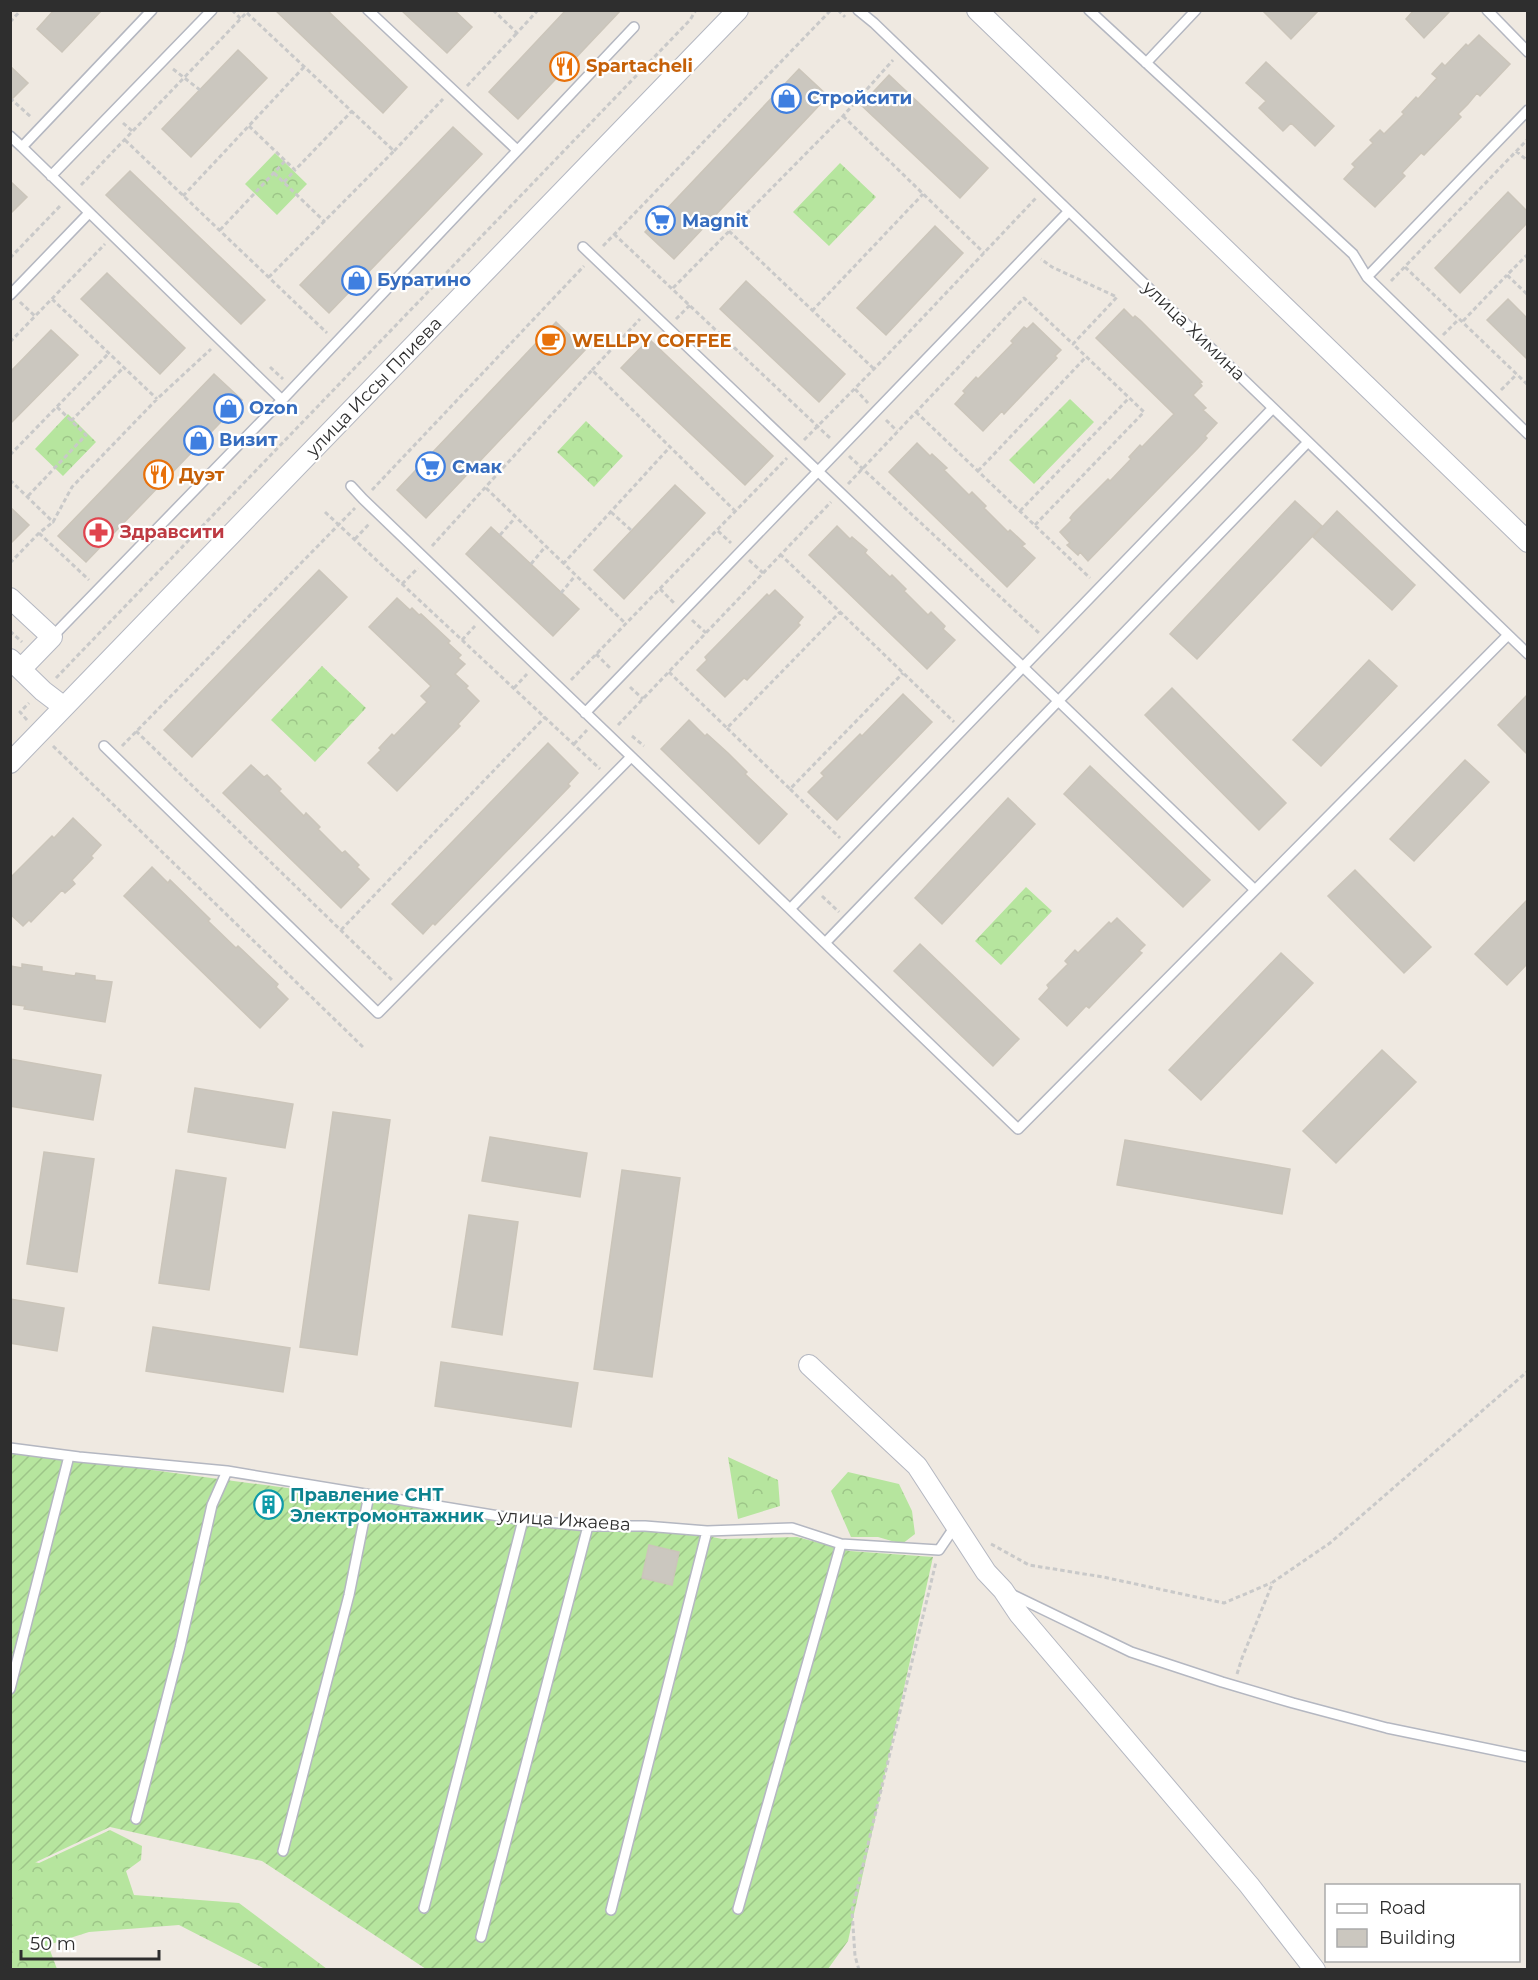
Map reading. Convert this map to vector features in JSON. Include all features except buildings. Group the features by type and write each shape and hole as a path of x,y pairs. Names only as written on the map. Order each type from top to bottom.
{"street":[{"name":"улица Иссы Плиева","path":"10,763 738,10"},
{"path":"977,10 1527,542"},
{"path":"10,598 52,637 16,664 38,695 64,707"},
{"path":"809,1365 917,1466 986,1572 1003,1590 1019,1614 1249,1885 1315,1970"}],"lane":[{"path":"22,147 152,10"},
{"path":"51,176 212,10"},
{"path":"368,10 517,150"},
{"name":"улица Химина","path":"858,10 883,31 1527,654"},
{"path":"1089,10 1353,254 1367,277 1527,434"},
{"path":"1146,63 1196,10"},
{"path":"1487,10 1527,52"},
{"path":"52,637 282,400 634,27"},
{"path":"1367,277 1527,110"},
{"path":"10,136 282,400"},
{"path":"585,712 1069,211"},
{"path":"14,297 89,213"},
{"path":"583,247 1255,890"},
{"path":"790,909 1273,408"},
{"path":"825,943 1308,442"},
{"path":"351,486 1018,1129 1508,635"},
{"path":"104,746 378,1012 631,757"},
{"name":"улица Ижаева","path":"10,1448 227,1471 523,1520 588,1526 645,1526 707,1531 792,1528 841,1544 939,1550"},
{"path":"10,1689 69,1456"},
{"path":"136,1819 180,1647 212,1505 227,1471"},
{"path":"283,1851 349,1595 369,1495"},
{"path":"424,1908 523,1520"},
{"path":"939,1550 956,1524"},
{"path":"481,1937 588,1526"},
{"path":"611,1910 707,1531"},
{"path":"738,1909 841,1544"},
{"path":"1003,1590 1131,1652 1234,1685 1387,1728 1527,1757"}],"path":[{"path":"10,22 21,10"},
{"path":"232,10 241,19"},
{"path":"493,10 517,33"},
{"path":"268,278 538,10"},
{"name":"улица Иссы Плиева","path":"38,695 690,21 696,10"},
{"path":"113,755 339,524 614,234 831,10"},
{"path":"10,258 248,12 394,151"},
{"path":"673,288 843,116 894,58"},
{"path":"163,60 200,90"},
{"path":"183,196 304,67"},
{"path":"10,98 41,127"},
{"path":"284,182 352,111"},
{"path":"843,116 984,253"},
{"path":"249,126 295,170"},
{"path":"1381,291 1527,139"},
{"path":"124,140 327,333"},
{"path":"1516,151 1527,161"},
{"path":"220,230 285,161"},
{"path":"274,173 325,222"},
{"path":"812,311 923,194"},
{"path":"571,680 1040,195"},
{"path":"729,231 874,369"},
{"path":"614,234 1048,641"},
{"path":"10,342 113,236"},
{"path":"1030,251 1052,267 1117,297 1072,344"},
{"path":"1435,344 1527,254"},
{"path":"1405,267 1527,385"},
{"path":"1507,275 1527,295"},
{"path":"14,297 35,316"},
{"path":"609,735 1024,298 1144,412 1035,525"},
{"path":"52,299 157,399"},
{"path":"668,328 690,305"},
{"path":"432,546 643,316"},
{"path":"10,563 39,533 54,522 72,487 157,399 219,340"},
{"path":"10,455 109,353"},
{"path":"978,471 1086,357"},
{"path":"71,421 124,367"},
{"path":"592,370 734,510"},
{"path":"1492,400 1517,375"},
{"path":"1020,511 1129,398"},
{"path":"27,496 86,435 57,407"},
{"path":"916,412 1100,587"},
{"path":"563,564 669,448"},
{"path":"10,480 54,522"},
{"path":"486,488 625,623"},
{"path":"325,512 609,779"},
{"path":"611,512 631,530"},
{"path":"500,535 516,518"},
{"path":"39,533 89,580"},
{"path":"531,564 545,547"},
{"path":"780,554 962,730"},
{"path":"402,584 426,560"},
{"path":"561,592 575,576"},
{"path":"727,728 840,612"},
{"path":"462,640 485,616"},
{"path":"596,654 643,699"},
{"path":"669,672 850,847"},
{"path":"790,789 903,673"},
{"path":"38,695 20,712 38,733 364,1048"},
{"path":"341,930 545,717"},
{"path":"574,744 595,722"},
{"path":"136,731 402,989"},
{"path":"812,886 847,920"},
{"path":"987,1542 1029,1565 1103,1577 1224,1603 1273,1582 1330,1544 1527,1371"},
{"path":"859,1970 855,1956 852,1911 939,1550"},
{"path":"1234,1685 1242,1658 1273,1582"}],"green space":[{"path":"275,153 307,184 277,215 245,184"},
{"path":"840,163 876,197 829,246 793,212"},
{"path":"1070,399 1094,422 1034,484 1009,460"},
{"path":"68,414 96,442 63,476 35,449"},
{"path":"586,421 623,456 594,487 557,452"},
{"path":"322,666 366,708 315,762 271,720"},
{"path":"1026,887 1052,911 1001,965 975,941"},
{"path":"11,1451 376,1500 527,1524 688,1532 722,1539 797,1537 850,1551 933,1557 848,1941 828,1969 426,1969 262,1861 110,1827 11,1874"},
{"path":"728,1457 778,1480 780,1506 738,1519"},
{"path":"848,1472 899,1484 912,1511 915,1534 902,1544 878,1537 851,1537 831,1491"},
{"path":"110,1830 142,1846 141,1860 126,1871 134,1895 239,1903 327,1969 265,1969 179,1925 89,1932 48,1945 57,1969 12,1970 11,1857 39,1863"}],"place":[{"name":"Spartacheli","path":"565,66"},
{"name":"Стройсити","path":"786,98"},
{"name":"Magnit","path":"661,221"},
{"name":"Буратино","path":"356,280"},
{"name":"WELLPY COFFEE","path":"551,341"},
{"name":"Ozon","path":"228,408"},
{"name":"Визит","path":"198,440"},
{"name":"Смак","path":"431,467"},
{"name":"Дуэт","path":"158,475"},
{"name":"Здравсити","path":"99,532"},
{"name":"Правление СНТ Электромонтажник","path":"269,1505"}]}
